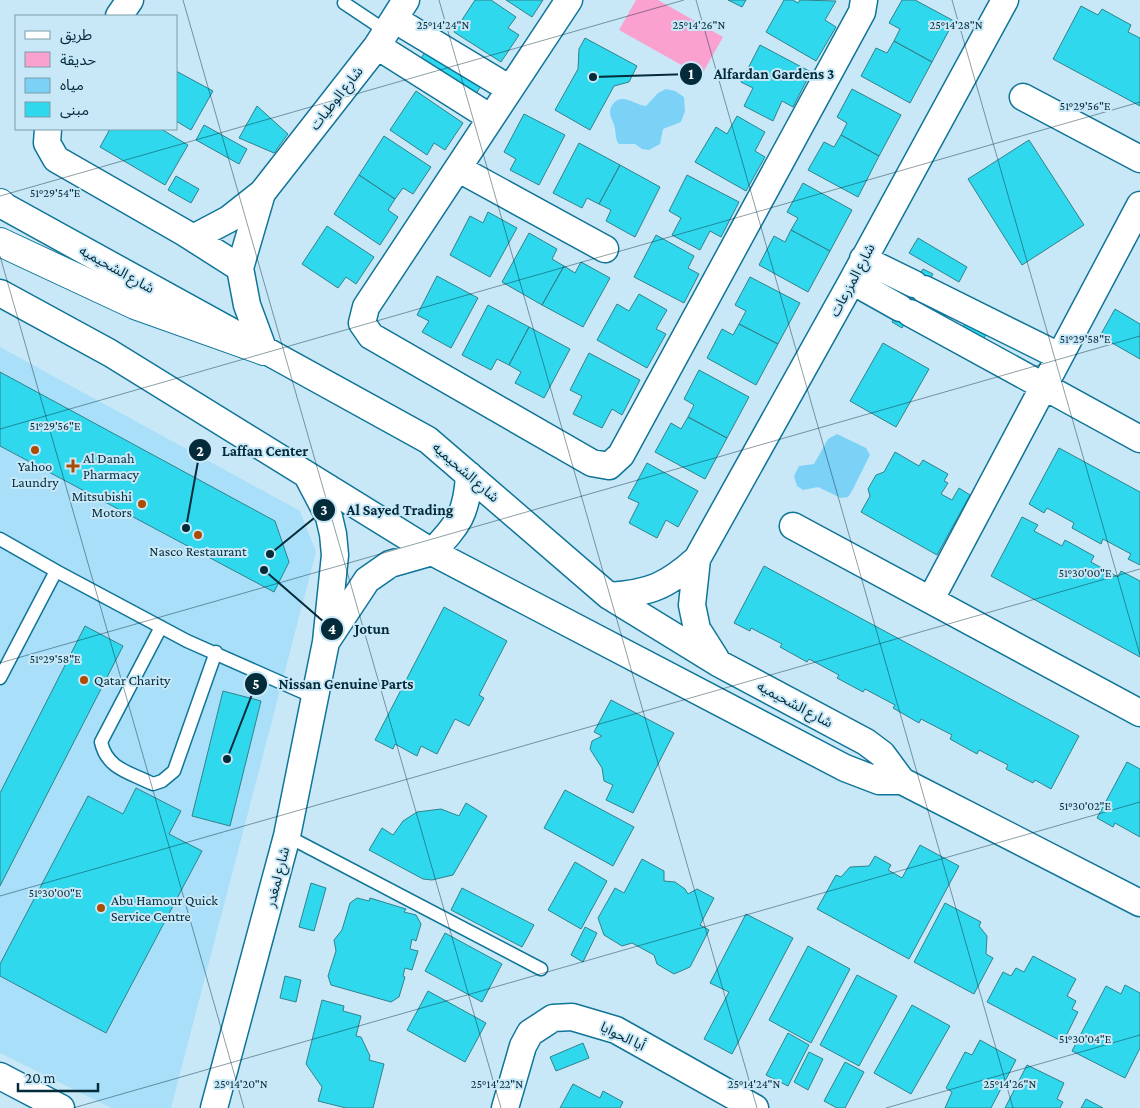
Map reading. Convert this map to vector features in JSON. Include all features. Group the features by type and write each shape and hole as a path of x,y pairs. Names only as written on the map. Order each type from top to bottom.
{"street":[{"path":"120,15 130,0"},
{"path":"569,0 366,307 362,322 371,336 592,463 609,466 621,454 640,420 862,12 864,0"},
{"name":"شارع المزرعات","path":"609,596 636,594 659,588 676,578 696,559 858,270 1005,0"},
{"path":"390,24 510,89"},
{"path":"390,24 491,118"},
{"name":"شارع الوطيات","path":"193,238 229,219 262,192 390,24"},
{"path":"1023,97 1140,159"},
{"path":"48,130 47,143 56,159 193,238 240,268"},
{"path":"459,169 605,249"},
{"name":"شارع الوطيات","path":"262,192 240,268 247,305 264,351"},
{"name":"شارع الشحيميه","path":"1,204 428,440 609,596 718,663 866,742 882,754 902,781 1140,904"},
{"path":"930,599 1140,205"},
{"path":"0,242 136,305 264,351"},
{"path":"858,270 919,286 1059,356"},
{"path":"858,270 905,311 1140,439"},
{"name":"شارع الشحيميه","path":"0,293 110,354 432,552 845,768 879,781 902,781"},
{"path":"432,552 456,528 468,500 469,475"},
{"name":"شارع لمغدر","path":"214,1108 287,836 326,642 334,555 333,534 329,517 308,476"},
{"path":"793,526 1140,713"},
{"name":"شارع لمغدر","path":"326,642 368,580 390,564 432,552"},
{"name":"شارع المزرعات","path":"696,559 693,587 697,629 718,663"},
{"name":"أبا الحوايا","path":"505,1108 523,1046 530,1033 553,1018 572,1017 616,1030 756,1108"},
{"path":"0,1076 61,1108"}],"lane":[{"path":"344,3 390,24"},
{"path":"0,540 161,627 316,698"},
{"path":"0,678 56,571"},
{"path":"161,627 101,742 104,756 114,765 153,784 162,781 174,771 216,652"},
{"path":"287,836 541,969"}],"shaded area":[{"path":"0,347 300,511 316,552 171,1108 111,1108 0,1053"}],"green space":[{"path":"636,0 658,0 723,37 701,76 619,30"}],"water":[{"path":"666,89 675,91 684,97 685,111 681,122 663,129 660,144 649,150 642,149 635,144 619,144 610,113 613,104 620,99 624,99 646,106 658,93"},
{"path":"837,434 866,448 870,455 848,497 841,498 818,487 803,490 797,486 794,476 799,466 814,464 828,439"}],"building":[{"path":"475,0 491,0 516,17 508,28 519,35 501,62 454,32"},
{"path":"506,0 543,0 532,17"},
{"path":"728,0 746,0 742,7"},
{"path":"784,0 793,0 798,3 800,0 836,1 825,20 836,27 816,61 766,32"},
{"path":"902,0 915,0 954,21 932,62 894,41 900,29 889,23"},
{"path":"1081,6 1098,15 1102,9 1131,25 1128,32 1140,38 1140,106 1053,59"},
{"path":"585,38 637,66 629,82 614,86 590,130 555,110 578,69 579,49"},
{"path":"894,41 932,62 910,103 861,76 876,48 887,53"},
{"path":"760,45 811,72 793,107 782,101 773,121 744,106 753,88 741,82"},
{"path":"428,48 482,84 474,97 419,61"},
{"path":"178,72 213,91 191,130 178,122"},
{"path":"852,89 901,115 879,156 841,135 847,123 837,117"},
{"path":"416,91 463,123 445,150 434,143 427,155 390,130"},
{"path":"257,106 288,134 274,153 239,138"},
{"path":"524,114 565,135 539,185 510,170 516,159 504,152"},
{"path":"737,116 765,132 755,151 765,157 746,191 695,162 716,127 727,134"},
{"path":"204,125 247,149 239,164 196,140"},
{"path":"109,130 163,130 188,145 165,185 100,147"},
{"path":"841,135 879,156 858,197 808,170 824,142 834,147"},
{"path":"384,136 431,167 413,194 403,188 395,199 359,175"},
{"path":"1029,140 1084,225 1022,265 968,179"},
{"path":"579,143 620,165 599,204 587,198 582,208 553,193"},
{"path":"620,165 660,187 635,237 606,221 611,210 599,204"},
{"path":"359,175 395,199 388,210 398,217 380,245 334,214"},
{"path":"687,175 739,202 721,237 710,231 700,250 672,235 681,218 669,211"},
{"path":"176,176 199,189 191,203 168,190"},
{"path":"803,183 852,210 830,251 791,230 798,218 787,212"},
{"path":"488,212 517,228 490,277 450,255 470,216 483,223"},
{"path":"327,226 374,257 356,284 346,277 338,288 302,264"},
{"path":"791,230 830,251 808,292 759,265 774,236 785,242"},
{"path":"529,233 557,249 552,259 564,266 542,305 502,282"},
{"path":"656,235 694,256 688,268 699,274 684,303 634,277"},
{"path":"918,238 967,267 959,282 909,253"},
{"path":"581,262 610,278 583,327 542,305 564,266 575,273"},
{"path":"923,269 933,274 902,328 892,322"},
{"path":"437,276 478,298 451,348 422,332 429,321 417,315"},
{"path":"750,277 800,303 778,344 739,324 746,311 735,305"},
{"path":"639,294 667,310 656,329 666,334 647,368 597,340 617,304 629,311"},
{"path":"488,305 529,327 509,365 497,359 491,370 462,355"},
{"path":"1115,309 1140,324 1140,359 1100,336"},
{"path":"966,321 987,333 982,341 962,330"},
{"path":"739,324 778,344 756,385 707,358 722,329 733,335"},
{"path":"529,327 570,349 544,398 515,383 521,372 509,365"},
{"path":"883,343 929,369 896,427 850,401"},
{"path":"589,353 640,380 622,415 612,409 602,428 573,414 582,396 570,390"},
{"path":"699,370 749,397 727,438 688,417 694,405 684,399"},
{"path":"0,372 275,521 289,562 274,592 0,446"},
{"path":"688,417 727,438 705,479 655,452 671,423 681,429"},
{"path":"1059,448 1140,492 1140,565 1128,559 1131,554 1103,539 1101,544 1072,528 1074,523 1047,508 1044,513 1029,504"},
{"path":"895,452 919,466 923,460 948,474 944,481 948,483 941,494 952,500 959,488 970,495 937,555 861,512 870,496 868,489 876,475 884,472"},
{"path":"647,463 698,491 678,527 666,520 657,538 629,523 639,503 628,498"},
{"path":"1022,517 1038,525 1034,531 1062,546 1065,540 1094,556 1091,562 1118,577 1121,571 1140,581 1140,657 991,576"},
{"path":"764,566 1079,736 1051,789 1035,780 1033,783 1006,769 1008,765 979,750 977,754 950,739 952,735 921,719 919,723 893,708 895,705 865,689 863,692 837,678 839,675 809,659 807,662 780,647 782,644 751,628 750,631 734,623"},
{"path":"444,607 507,641 479,695 484,698 469,726 455,719 437,754 421,746 417,756 395,744 393,749 375,740"},
{"path":"85,626 123,646 0,886 0,793"},
{"path":"223,691 261,701 230,826 192,816"},
{"path":"611,700 674,733 633,813 606,800 613,785 604,781 602,768 590,749 592,741 602,736 594,732"},
{"path":"1127,762 1140,769 1140,837 1115,823 1113,827 1097,818"},
{"name":"Abu Hamour Quick Service Centre","path":"136,788 181,811 169,834 202,851 106,1033 0,976 0,964 88,796 123,814"},
{"path":"565,790 634,827 613,866 544,828"},
{"path":"466,803 487,816 453,875 432,880 423,879 369,850 382,828 393,835 403,821 417,812 441,809 459,816"},
{"path":"920,845 959,866 909,959 817,909 836,875 841,877 850,867 869,866 875,856 891,865 888,870 902,878"},
{"path":"642,859 664,871 664,881 675,882 685,889 688,894 697,889 714,898 700,925 709,930 690,967 674,974 657,964 654,955 632,943 622,946 604,935 598,918 615,888 624,893"},
{"path":"575,862 607,881 581,929 548,910"},
{"path":"311,883 326,888 314,931 299,927"},
{"path":"462,888 534,925 522,947 451,910"},
{"path":"357,898 369,901 370,898 406,909 404,912 416,915 421,924 416,941 412,939 410,949 418,951 412,970 405,968 403,976 405,977 399,997 391,1002 331,985 328,976 336,951 334,940 342,930 350,903"},
{"path":"945,903 981,922 979,926 987,936 986,954 993,958 974,994 914,962"},
{"path":"746,914 793,938 732,1054 704,1039 729,992 710,983"},
{"path":"585,927 597,933 583,962 571,955"},
{"path":"445,933 502,964 482,1002 425,971"},
{"path":"808,946 850,969 811,1043 769,1020"},
{"path":"1033,956 1076,979 1067,996 1076,1001 1072,1009 1078,1012 1063,1042 987,1002 1003,972 1011,976 1016,968 1024,972"},
{"path":"857,975 897,996 859,1066 820,1045"},
{"path":"285,976 301,980 296,1002 280,998"},
{"path":"1125,985 1140,993 1140,1048 1125,1078 1072,1051 1106,986 1121,994"},
{"path":"428,991 486,1023 465,1062 407,1030"},
{"path":"322,1000 344,1006 343,1011 361,1016 356,1036 361,1037 370,1056 369,1060 384,1064 373,1108 346,1108 318,1101 322,1087 306,1064"},
{"path":"912,1005 950,1026 911,1094 874,1073"},
{"path":"788,1033 809,1045 788,1086 766,1075"},
{"path":"980,1040 1016,1060 991,1108 945,1108 952,1092 946,1088 965,1052 972,1055"},
{"path":"583,1043 589,1058 556,1071 550,1057"},
{"path":"809,1052 823,1059 808,1090 794,1082"},
{"path":"845,1062 864,1072 845,1108 837,1108 824,1101"},
{"path":"1027,1065 1064,1083 1057,1099 1063,1102 1060,1108 1005,1108"},
{"path":"573,1084 600,1098 603,1091 623,1102 620,1108 560,1108"},
{"path":"1086,1099 1103,1108 1081,1108"}],"place":[{"name":"Alfardan Gardens 3","path":"593,77"},
{"name":"Yahoo Laundry","path":"35,450"},
{"name":"Al Danah Pharmacy","path":"73,466"},
{"name":"Mitsubishi Motors","path":"142,504"},
{"name":"Laffan Center","path":"186,528"},
{"name":"Nasco Restaurant","path":"198,535"},
{"name":"Al Sayed Trading","path":"270,554"},
{"name":"Jotun","path":"264,570"},
{"name":"Qatar Charity","path":"84,680"},
{"name":"Nissan Genuine Parts","path":"227,759"},
{"name":"Abu Hamour Quick Service Centre","path":"101,908"}]}
